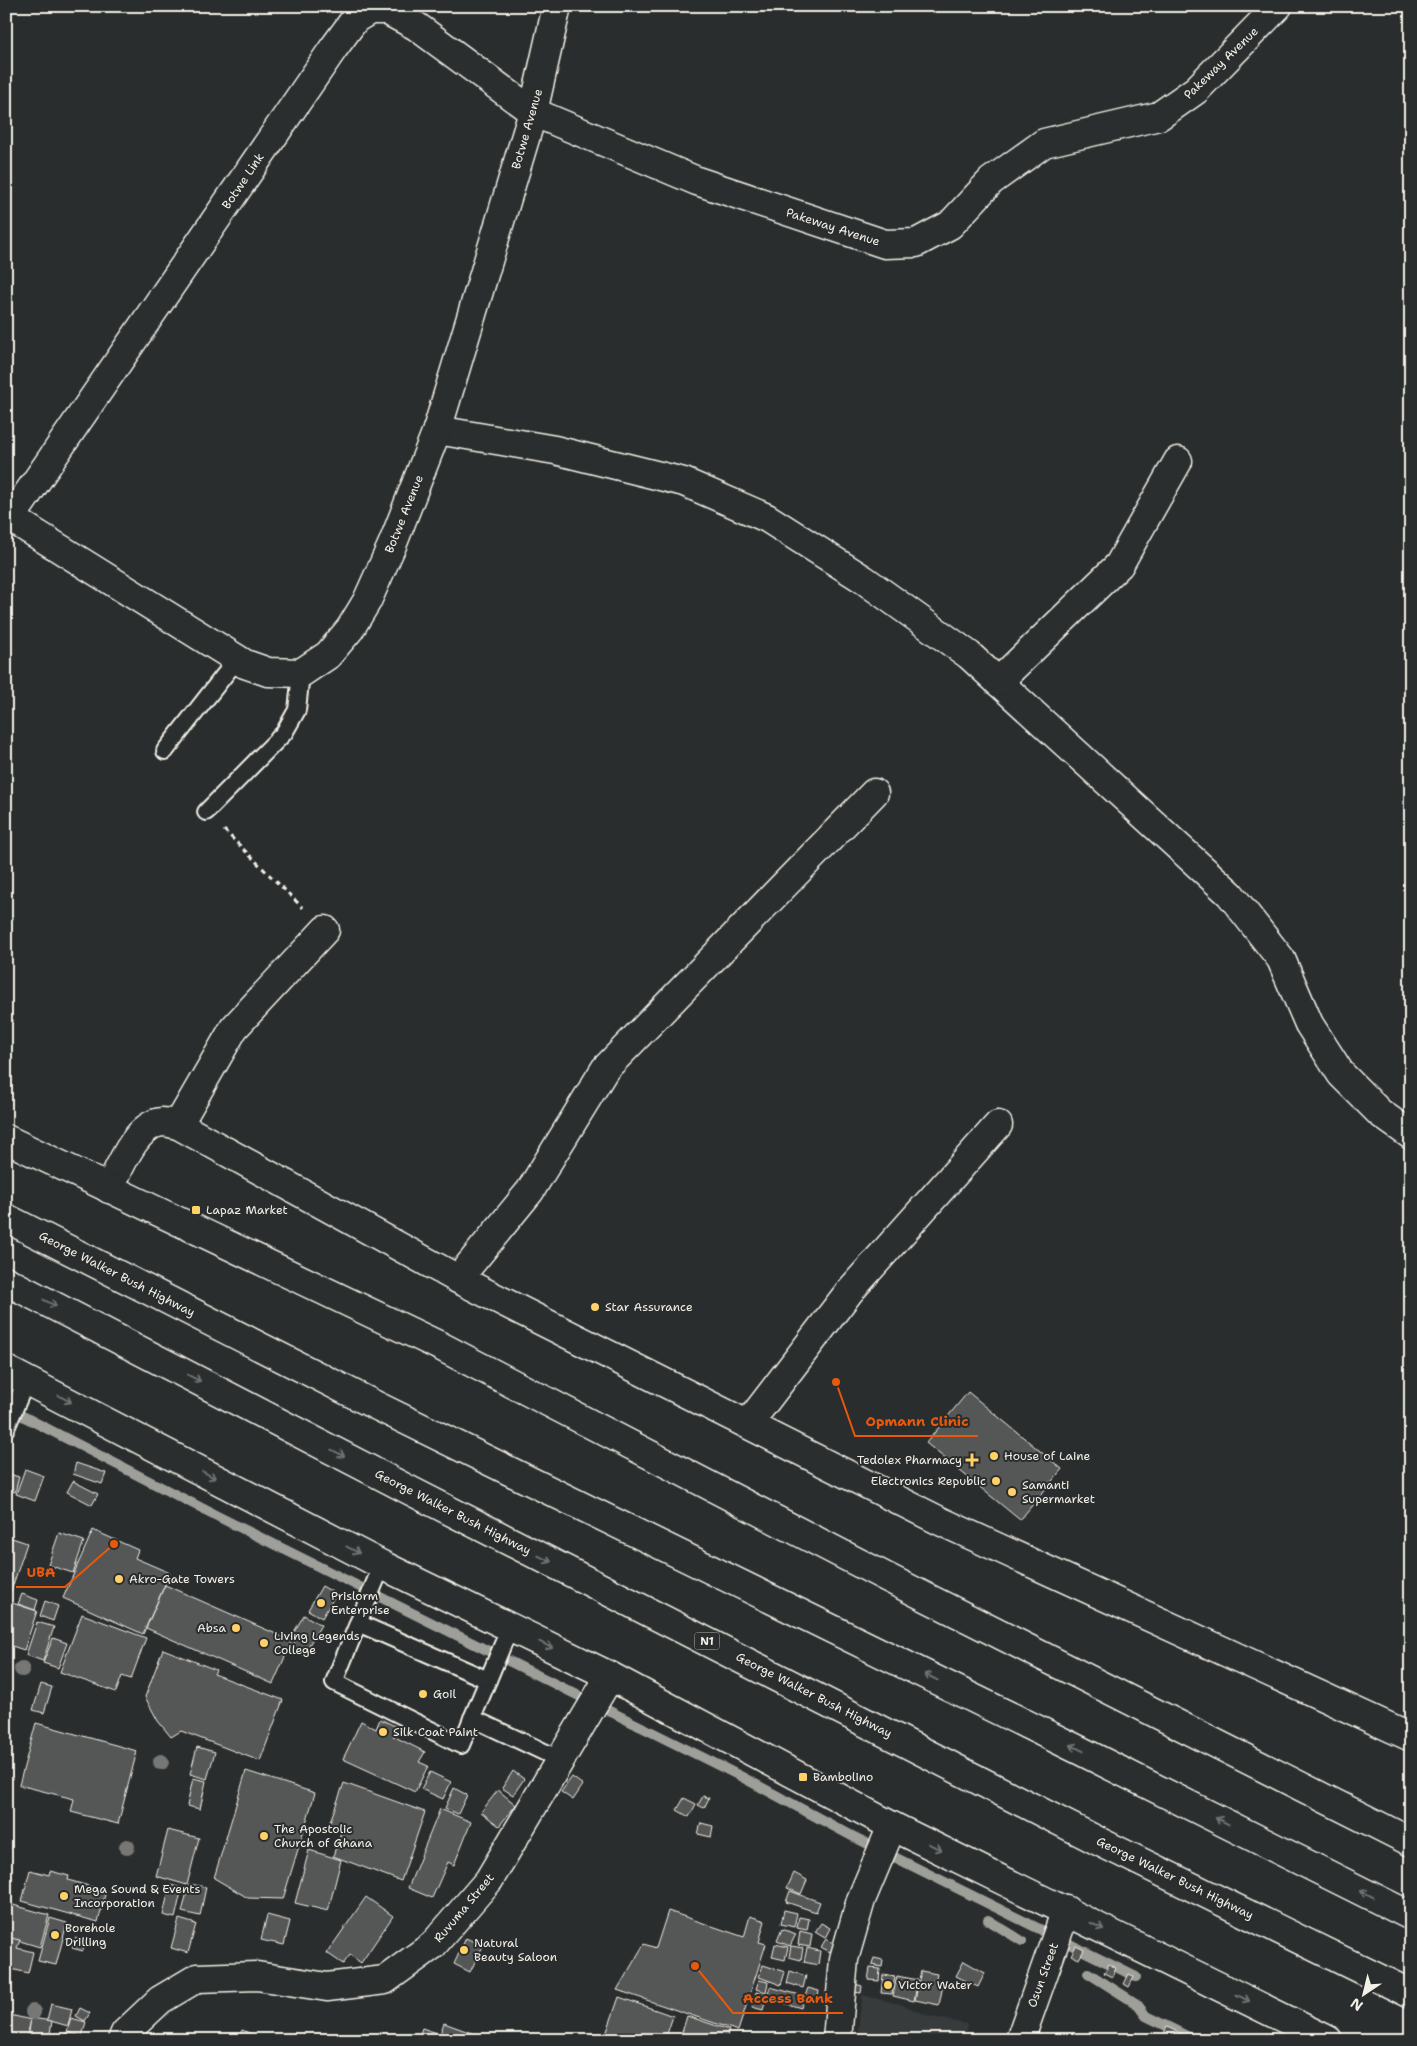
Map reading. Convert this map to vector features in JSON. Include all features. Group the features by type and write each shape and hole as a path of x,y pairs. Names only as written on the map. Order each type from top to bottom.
{"main road":[{"name":"Botwe Avenue","path":"301,673 328,655 350,629 367,601 393,543 437,430 533,112 558,6"},
{"name":"Pakeway Avenue","path":"533,112 697,181 885,244 916,243 950,224 991,181 1044,144 1159,116 1196,90 1278,6"},
{"name":"Botwe Link","path":"9,517 355,19 370,10 386,10 416,26 533,112"},
{"path":"437,430 555,450 684,482 767,518 862,578 968,655 1230,894 1281,959 1309,1024 1341,1074 1380,1112 1411,1135"},
{"path":"998,682 1119,565 1178,461"},
{"path":"9,517 237,659 268,672 301,673"},
{"path":"458,1279 530,1191 605,1068 874,793"},
{"path":"178,1125 234,1028 324,930"},
{"path":"109,1188 132,1143 144,1131 160,1122 178,1125 458,1279 940,1521 1411,1738"},
{"path":"748,1424 849,1292 998,1126"},
{"path":"6,1139 440,1346 886,1577 1411,1842"},
{"name":"George Walker Bush Highway","path":"6,1218 377,1406 1107,1763 1411,1916"},
{"name":"George Walker Bush Highway","path":"6,1281 411,1491 1102,1843 1411,1994"},
{"path":"17,1374 382,1565 610,1676 892,1826 1328,2040"},
{"name":"Ruvuma Street","path":"122,2040 125,2033 160,2000 197,1978 257,1976 326,1987 385,1980 433,1945 489,1880 610,1676"},
{"path":"837,2040 844,1959 861,1900 892,1826"},
{"name":"Osun Street","path":"1020,2040 1066,1910"}],"lane":[{"path":"165,751 237,659"},
{"path":"206,812 284,733 297,710 301,673"},
{"path":"6,1428 17,1374"},
{"path":"382,1565 334,1682 461,1745 510,1627"},
{"path":"358,1623 488,1680"},
{"path":"472,1718 560,1760"}],"path":[{"path":"206,812 324,930"}],"shaded area":[{"path":"862,1995 900,2004 932,2017 967,2024 965,2040 857,2040"}],"building":[{"name":"House of Laine","path":"968,1392 1062,1469 1020,1520 926,1443"},
{"path":"76,1463 106,1473 102,1484 73,1474"},
{"path":"25,1469 44,1476 35,1501 16,1494"},
{"path":"9,1474 19,1477 15,1492 6,1490"},
{"path":"73,1481 98,1494 92,1505 67,1492"},
{"name":"Akro-Gate Towers","path":"93,1530 138,1550 135,1558 170,1573 143,1634 63,1598"},
{"path":"59,1533 84,1541 73,1573 48,1565"},
{"path":"6,1536 27,1543 8,1600 6,1600"},
{"path":"165,1585 292,1641 273,1684 146,1628"},
{"path":"322,1586 336,1594 322,1618 308,1610"},
{"path":"22,1594 38,1600 35,1610 18,1604"},
{"path":"6,1601 37,1611 24,1650 6,1644"},
{"path":"45,1601 58,1606 53,1621 40,1616"},
{"path":"82,1614 146,1638 131,1679 122,1676 116,1692 60,1672"},
{"path":"304,1615 321,1625 303,1655 291,1648 296,1640 291,1637"},
{"path":"37,1622 54,1627 43,1661 26,1655"},
{"path":"53,1638 67,1643 58,1668 43,1663"},
{"path":"163,1649 216,1670 214,1674 283,1700 260,1761 181,1731 171,1737 158,1721 145,1697"},
{"path":"41,1684 52,1687 44,1713 33,1710"},
{"path":"380,1719 397,1727 393,1736 425,1752 419,1762 428,1766 415,1792 343,1759 361,1721 376,1729"},
{"path":"36,1723 137,1751 118,1824 71,1812 74,1799 19,1785"},
{"path":"197,1747 215,1752 207,1779 190,1774"},
{"name":"The Apostolic Church of Ghana","path":"246,1771 315,1793 283,1899 248,1898 214,1878"},
{"path":"513,1771 524,1779 513,1795 502,1788"},
{"path":"430,1772 451,1782 443,1799 421,1789"},
{"path":"572,1777 583,1785 573,1800 561,1792"},
{"path":"193,1778 206,1781 200,1809 187,1806"},
{"path":"344,1783 425,1812 401,1881 333,1856 341,1832 328,1827"},
{"path":"454,1788 467,1795 458,1814 445,1808"},
{"path":"498,1790 516,1805 499,1826 481,1812"},
{"path":"703,1796 709,1798 704,1808 698,1805"},
{"path":"684,1798 696,1804 689,1817 677,1810"},
{"path":"440,1809 471,1822 454,1865 448,1862 432,1898 408,1888"},
{"path":"701,1823 713,1826 711,1837 698,1834"},
{"path":"168,1830 199,1838 187,1885 156,1876"},
{"path":"6,1847 11,1848 6,1867"},
{"path":"309,1850 341,1860 328,1911 295,1903"},
{"name":"Mega Sound & Events Incorporation","path":"30,1870 49,1875 50,1871 69,1876 68,1880 106,1891 98,1922 22,1901"},
{"path":"794,1873 807,1880 801,1894 787,1888"},
{"path":"189,1884 206,1887 200,1916 182,1912"},
{"path":"170,1885 182,1888 175,1918 163,1915"},
{"path":"790,1891 820,1902 816,1912 786,1902"},
{"path":"366,1897 393,1916 361,1963 350,1955 343,1964 327,1953"},
{"path":"6,1903 49,1915 40,1947 6,1937"},
{"path":"784,1910 797,1913 794,1927 781,1924"},
{"path":"668,1911 744,1937 750,1916 765,1921 759,1942 766,1944 738,2031 617,1990 644,1944 656,1948"},
{"path":"267,1915 290,1921 284,1945 261,1940"},
{"path":"799,1917 809,1919 807,1930 797,1928"},
{"path":"50,1918 67,1923 56,1965 38,1961"},
{"path":"179,1919 196,1924 188,1953 171,1948"},
{"path":"821,1923 830,1928 825,1938 815,1932"},
{"path":"782,1929 796,1934 790,1946 777,1941"},
{"path":"800,1931 812,1934 810,1947 798,1945"},
{"path":"6,1937 20,1940 17,1948 33,1952 28,1973 11,1969 6,1986"},
{"path":"75,1938 86,1941 83,1951 72,1948"},
{"path":"466,1938 483,1946 470,1972 454,1964"},
{"path":"826,1939 835,1944 830,1952 821,1947"},
{"path":"775,1944 788,1947 785,1960 772,1957"},
{"path":"791,1946 803,1948 801,1960 789,1957"},
{"path":"1076,1946 1084,1950 1079,1959 1071,1955"},
{"path":"807,1948 820,1951 818,1965 804,1962"},
{"path":"874,1958 883,1960 882,1967 872,1965"},
{"path":"964,1961 985,1973 978,1987 956,1976"},
{"path":"1109,1964 1116,1968 1112,1977 1104,1973"},
{"path":"763,1965 785,1972 781,1985 759,1977"},
{"path":"870,1968 880,1969 879,1981 868,1980"},
{"path":"790,1971 806,1976 803,1988 787,1983"},
{"path":"921,1971 937,1974 935,1983 943,1985 939,2005 915,2000"},
{"path":"1129,1974 1134,1977 1129,1987 1124,1984"},
{"name":"Victor Water","path":"883,1975 895,1977 892,1994 881,1993"},
{"path":"897,1976 918,1980 914,2001 893,1996"},
{"path":"759,1980 768,1982 766,1992 756,1989"},
{"path":"855,1984 862,1986 861,1993 853,1992"},
{"path":"770,1987 804,1996 801,2008 767,1998"},
{"path":"808,1988 819,1991 817,2000 805,1996"},
{"path":"756,1992 767,1995 763,2010 752,2007"},
{"path":"619,1997 673,2016 665,2040 604,2040"},
{"path":"51,2004 72,2009 68,2026 47,2020"},
{"path":"80,2008 90,2013 85,2021 76,2016"},
{"path":"6,2014 31,2020 26,2040 6,2040"},
{"path":"687,2016 729,2030 726,2040 680,2039"},
{"path":"31,2018 52,2021 49,2040 28,2039"},
{"path":"71,2018 86,2022 82,2036 67,2032"},
{"path":"444,2023 491,2040 418,2040 422,2028 440,2034"},
{"path":"1167,2027 1184,2035 1182,2040 1161,2040"},
{"path":"242,2030 266,2040 238,2040"},
{"path":"65,2033 81,2037 80,2040 63,2040"}],"waterway":[{"path":"9,1409 219,1517 742,1777 852,1836 1136,1977"},
{"path":"988,1920 1022,1941"},
{"path":"1088,1973 1137,2004 1146,2016 1195,2040"}],"place":[{"name":"Lapaz Market","path":"196,1210"},
{"name":"Star Assurance","path":"595,1307"},
{"name":"Opmann Clinic","path":"836,1382"},
{"name":"House of Laine","path":"994,1456"},
{"name":"Tedolex Pharmacy","path":"972,1460"},
{"name":"Electronics Republic","path":"996,1481"},
{"name":"Samanti Supermarket","path":"1012,1492"},
{"name":"UBA","path":"114,1544"},
{"name":"Akro-Gate Towers","path":"119,1579"},
{"name":"Prislorm Enterprise","path":"321,1603"},
{"name":"Absa","path":"236,1628"},
{"name":"Living Legends College","path":"264,1643"},
{"name":"Goil","path":"423,1694"},
{"name":"Silk Coat Paint","path":"383,1732"},
{"name":"Bambolino","path":"803,1777"},
{"name":"The Apostolic Church of Ghana","path":"264,1836"},
{"name":"Mega Sound & Events Incorporation","path":"64,1896"},
{"name":"Borehole Drilling","path":"55,1935"},
{"name":"Natural Beauty Saloon","path":"464,1950"},
{"name":"Access Bank","path":"695,1966"},
{"name":"Victor Water","path":"888,1985"}]}
